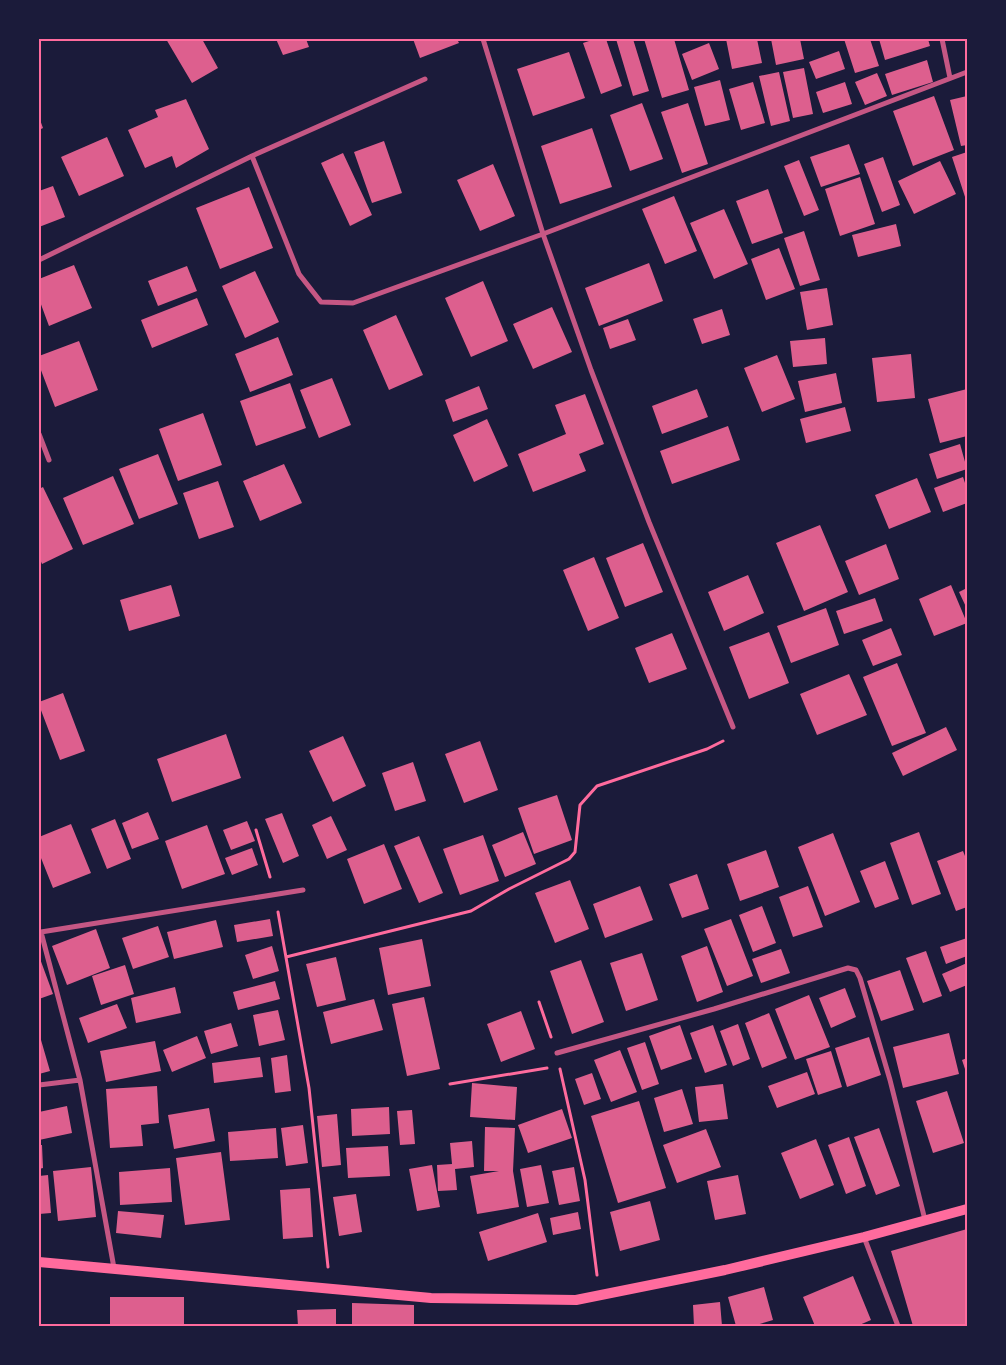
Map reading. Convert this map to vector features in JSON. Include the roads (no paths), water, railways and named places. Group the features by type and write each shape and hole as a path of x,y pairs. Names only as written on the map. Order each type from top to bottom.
{"main road":[{"path":"39,1262 431,1298 576,1300 725,1270 967,1209"}],"street":[{"path":"483,39 543,234 591,370 649,522 733,727"},
{"path":"942,39 950,78"},
{"path":"252,156 299,274 321,302 353,303 543,234 967,72"},
{"path":"39,260 252,156 425,80"},
{"path":"39,434 49,460"},
{"path":"114,1268 80,1080 40,932 303,890"},
{"path":"557,1053 714,1009 848,968 856,970 890,1080 925,1220"},
{"path":"39,1085 80,1080"},
{"path":"864,1236 898,1326"}]}
